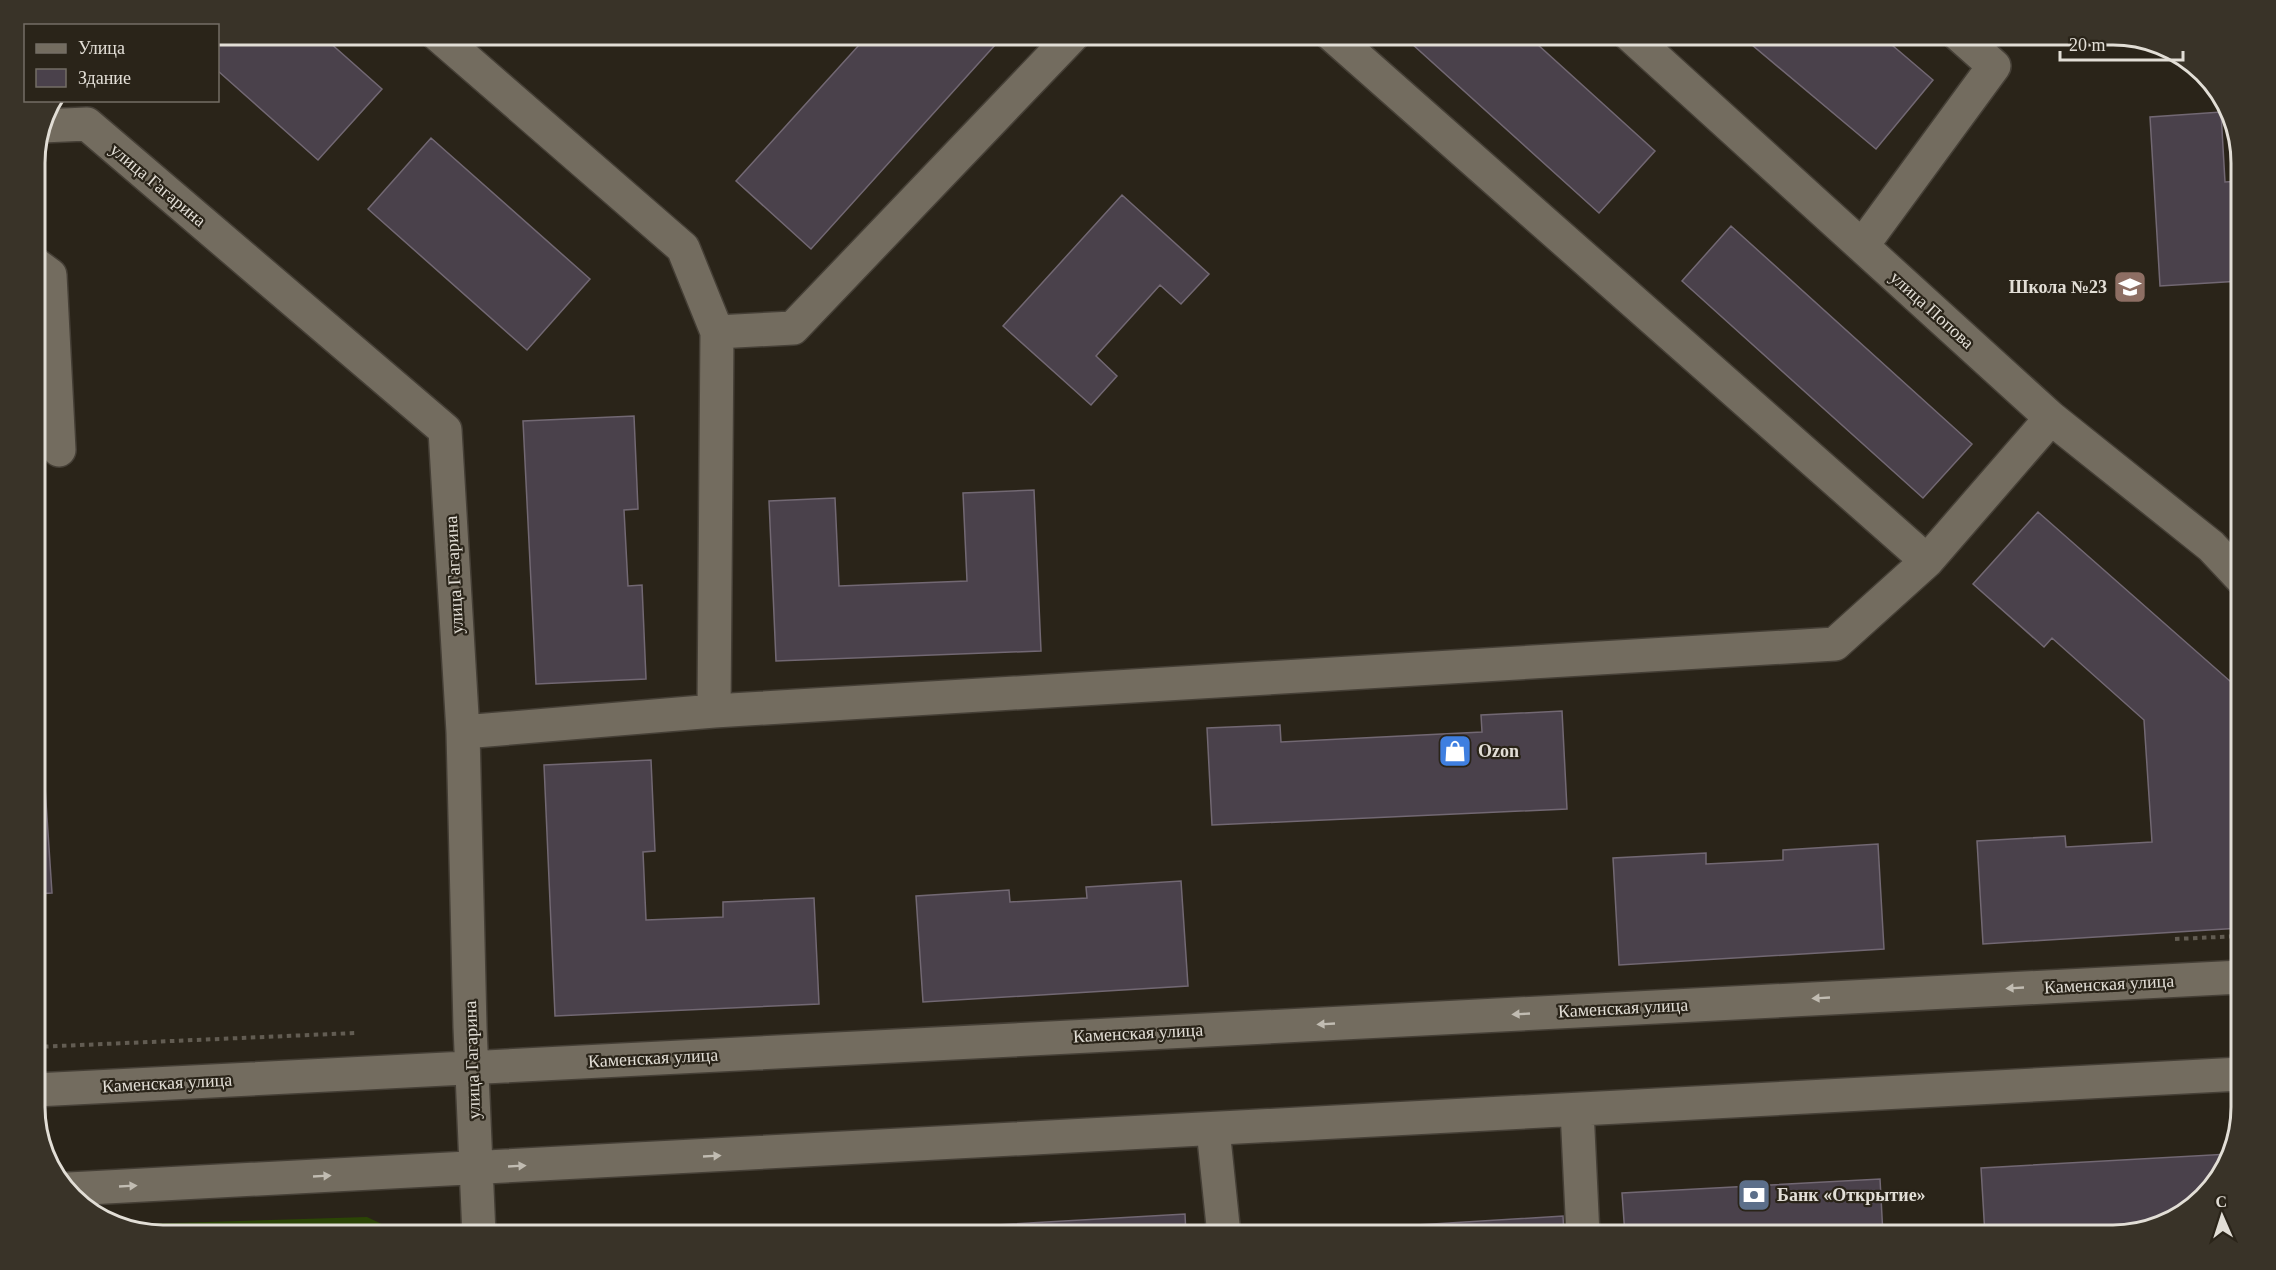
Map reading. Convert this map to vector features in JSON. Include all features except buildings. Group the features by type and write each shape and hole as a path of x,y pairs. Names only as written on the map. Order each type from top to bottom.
{"street":[{"path":"451,45 683,248 717,332 714,711"},
{"path":"717,332 793,328 1063,45"},
{"path":"1343,45 1928,561"},
{"name":"улица Попова","path":"1641,45 2051,418 2226,549"},
{"path":"1862,246 1994,66 1970,45"},
{"name":"улица Гагарина","path":"51,126 87,124 445,430 463,732 479,1225"},
{"path":"45,271 50,275 59,450"},
{"path":"463,732 714,711 1835,644 1928,561 2051,418"},
{"name":"Каменская улица","path":"45,1089 2231,978"},
{"path":"79,1189 2231,1075"},
{"path":"1577,1110 1582,1225"},
{"path":"1214,1129 1223,1225"}],"path":[{"path":"45,1047 364,1032"}],"green space":[{"path":"367,1217 384,1225 163,1225 147,1224"}],"place":[{"name":"Школа №23","path":"2130,287"},
{"name":"Ozon","path":"1455,751"},
{"name":"Банк «Открытие»","path":"1754,1195"}]}
